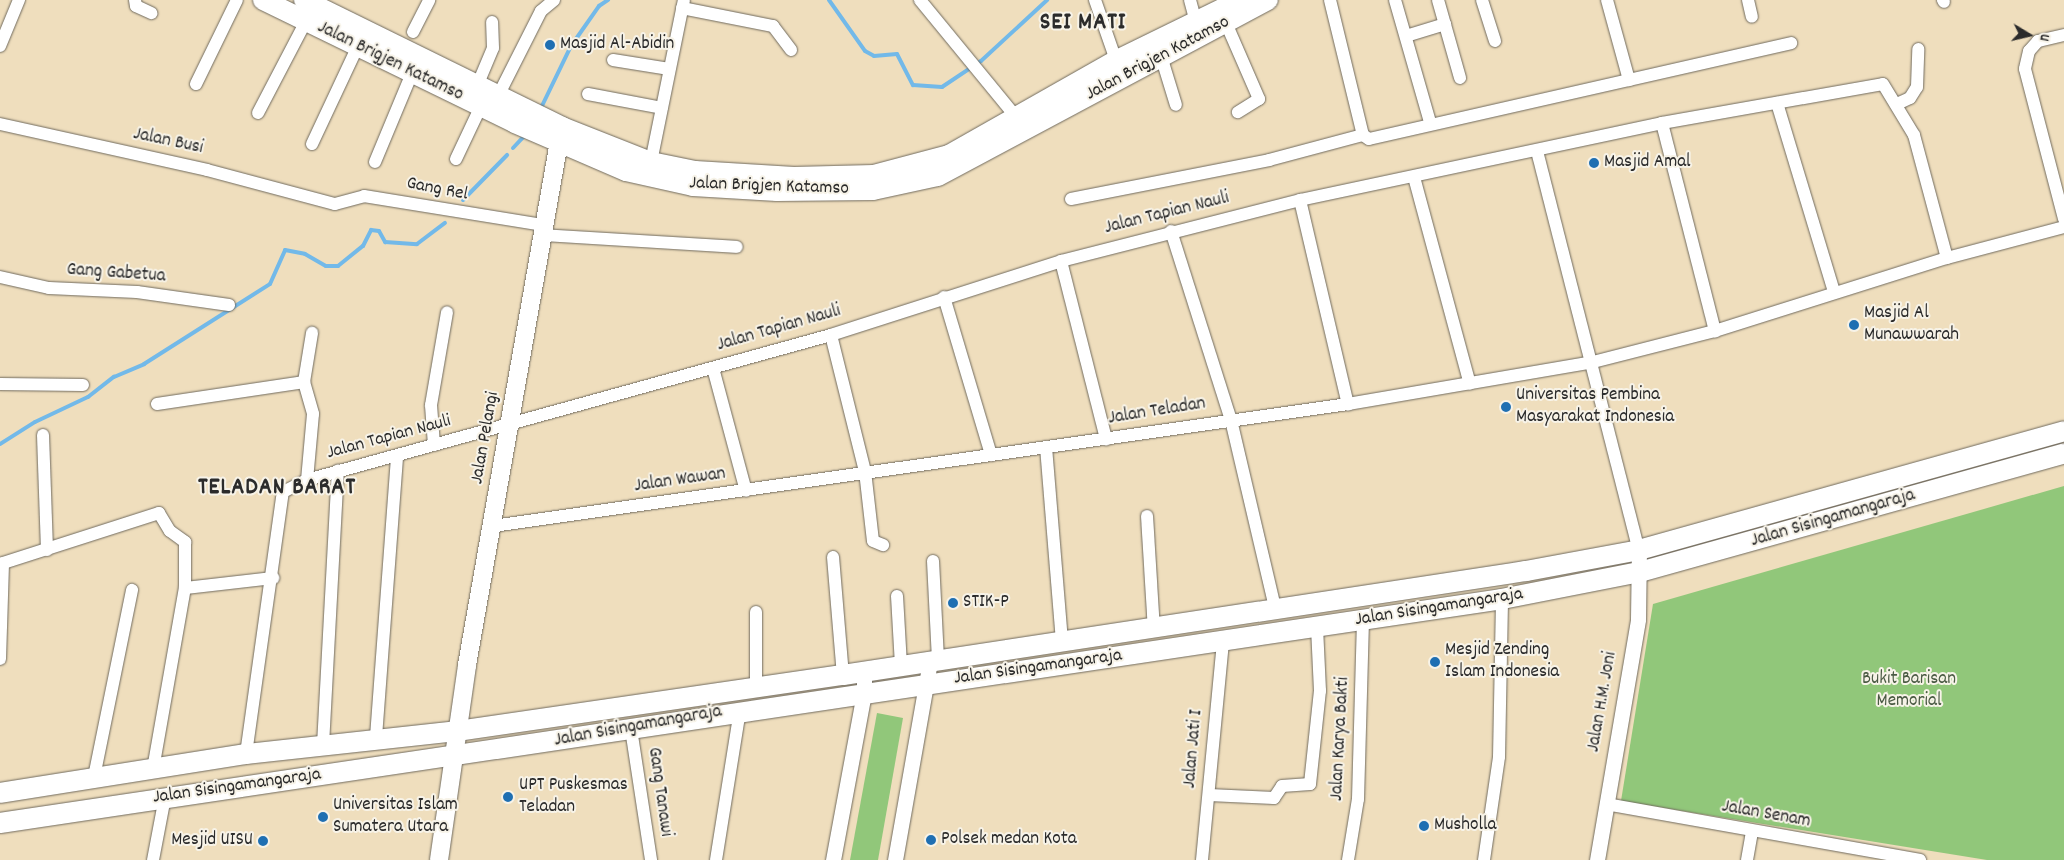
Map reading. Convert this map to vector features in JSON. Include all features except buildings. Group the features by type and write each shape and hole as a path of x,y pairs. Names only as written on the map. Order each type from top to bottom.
{"main road":[{"name":"Jalan Brigjen Katamso","path":"263,0 412,73 489,101 552,131 626,171 673,183 777,191 873,190 960,167 1196,22 1239,0"},
{"name":"Jalan Brigjen Katamso","path":"304,0 477,86 489,101"},
{"name":"Jalan Brigjen Katamso","path":"552,131 651,162 738,176 874,175 949,155 1016,117 1119,69 1162,56 1226,24 1268,0"},
{"name":"Jalan Pelangi","path":"439,860 458,731 543,230 552,131"},
{"name":"Jalan Sisingamangaraja","path":"0,793 246,754 376,737 458,731 864,672 1154,629 1639,550 2064,431"},
{"name":"Jalan Sisingamangaraja","path":"0,822 455,756 740,710 1223,642 1502,599 1640,572 2064,454"},
{"path":"1907,475 1913,497"}],"street":[{"path":"0,46 19,0"},
{"path":"135,0 136,6 151,13"},
{"path":"196,84 237,0"},
{"path":"413,32 429,0"},
{"path":"456,159 541,11 554,0"},
{"path":"1095,0 1119,69"},
{"path":"1190,0 1196,22"},
{"path":"1330,0 1363,136"},
{"path":"1396,0 1430,122"},
{"path":"1438,0 1460,78"},
{"path":"1482,0 1495,41"},
{"path":"1607,0 1629,80"},
{"path":"1748,0 1752,18"},
{"path":"924,2 976,70 1016,117"},
{"path":"651,162 683,4 773,26 791,50"},
{"path":"258,113 306,21"},
{"path":"477,86 493,48 492,22"},
{"path":"1226,24 1259,99 1238,112"},
{"path":"1406,36 1444,24"},
{"path":"2064,35 2038,41 2029,51 2025,69 2064,218"},
{"path":"1071,199 1269,160 1363,136 1369,139 1430,122 1629,80 1791,43"},
{"path":"312,144 358,46"},
{"path":"1897,104 1915,92 1920,66 1918,49"},
{"path":"1162,56 1176,105"},
{"path":"613,60 669,69"},
{"path":"375,162 412,73"},
{"path":"1348,404 1300,200 1662,123 1883,84 1897,104 1914,135 1947,258"},
{"path":"588,94 662,108"},
{"path":"1777,103 1834,292"},
{"path":"1662,123 1715,331"},
{"name":"Jalan Busi","path":"0,124 207,170 326,203"},
{"path":"1537,151 1593,362 1639,550"},
{"path":"1414,177 1470,384"},
{"name":"Gang Rel","path":"326,203 364,196 543,230 737,247"},
{"name":"Jalan Tapian Nauli","path":"274,578 285,488 338,470 397,457 434,445 510,426 831,335 944,297 1061,261 1171,231 1300,200"},
{"name":"Jalan Teladan","path":"746,491 865,471 1348,404 1593,362 1715,331 1947,258 2064,227"},
{"path":"1171,231 1231,420 1275,608"},
{"path":"1061,261 1106,439"},
{"name":"Gang Gabetua","path":"0,277 49,288 137,292 229,305"},
{"path":"944,297 990,455"},
{"path":"434,445 431,404 447,312"},
{"path":"307,480 313,421 306,394 312,333"},
{"path":"831,335 865,471 873,541 883,545"},
{"name":"Jalan Wawan","path":"492,526 746,491 713,368"},
{"path":"0,384 83,385"},
{"path":"157,404 306,394"},
{"path":"43,435 47,550"},
{"path":"1046,447 1062,642"},
{"path":"376,737 397,457"},
{"path":"323,745 338,470"},
{"path":"0,659 2,564 158,513 170,531 185,542 186,588 153,769"},
{"path":"1147,516 1154,629"},
{"name":"Jalan H.M. Joni","path":"1597,860 1638,619 1639,550"},
{"path":"834,558 843,675"},
{"path":"895,860 934,661 932,561"},
{"path":"186,588 274,578 246,754"},
{"path":"94,777 132,590"},
{"path":"897,596 901,666"},
{"path":"1484,860 1499,756 1502,599"},
{"path":"756,612 756,688"},
{"name":"Jalan Karya Bakti","path":"1348,860 1358,799 1363,619"},
{"path":"1209,795 1274,798 1281,787 1310,784 1320,691 1317,627"},
{"name":"Jalan Jati I","path":"1202,860 1223,642"},
{"path":"833,860 864,692 864,672"},
{"path":"716,860 740,710"},
{"name":"Gang Tanawi","path":"631,729 650,860"},
{"path":"153,860 164,797"},
{"name":"Jalan Senam","path":"1606,804 1752,832 1920,860"},
{"path":"1747,860 1752,832"}],"green space":[{"name":"Bukit Barisan Memorial","path":"2064,486 2064,860 1987,860 1621,801 1653,604"},
{"path":"877,713 903,718 878,860 850,860"}],"waterway":[{"path":"540,110 571,46 599,6 608,0"},
{"path":"829,0 865,51 874,56 897,54 913,85 942,87 981,61 1047,0"},
{"path":"513,148 525,135"},
{"path":"463,200 507,155"},
{"path":"0,444 35,422 88,397 114,377 144,364 270,284 285,250 305,254 326,266 338,266 363,246 371,230 379,231 385,242 417,244 445,223"}],"place":[{"name":"Masjid Al-Abidin","path":"550,45"},
{"name":"Masjid Amal","path":"1594,163"},
{"name":"Masjid Al Munawwarah","path":"1854,325"},
{"name":"Universitas Pembina Masyarakat Indonesia","path":"1506,407"},
{"name":"STIK-P","path":"953,603"},
{"name":"Mesjid Zending Islam Indonesia","path":"1435,662"},
{"name":"UPT Puskesmas Teladan","path":"508,797"},
{"name":"Universitas Islam Sumatera Utara","path":"323,817"},
{"name":"Musholla","path":"1424,826"},
{"name":"Polsek medan Kota","path":"931,840"},
{"name":"Mesjid UISU","path":"263,841"}],"district":[{"name":"SEI MATI","path":"1083,24"},
{"name":"TELADAN BARAT","path":"277,489"}]}
